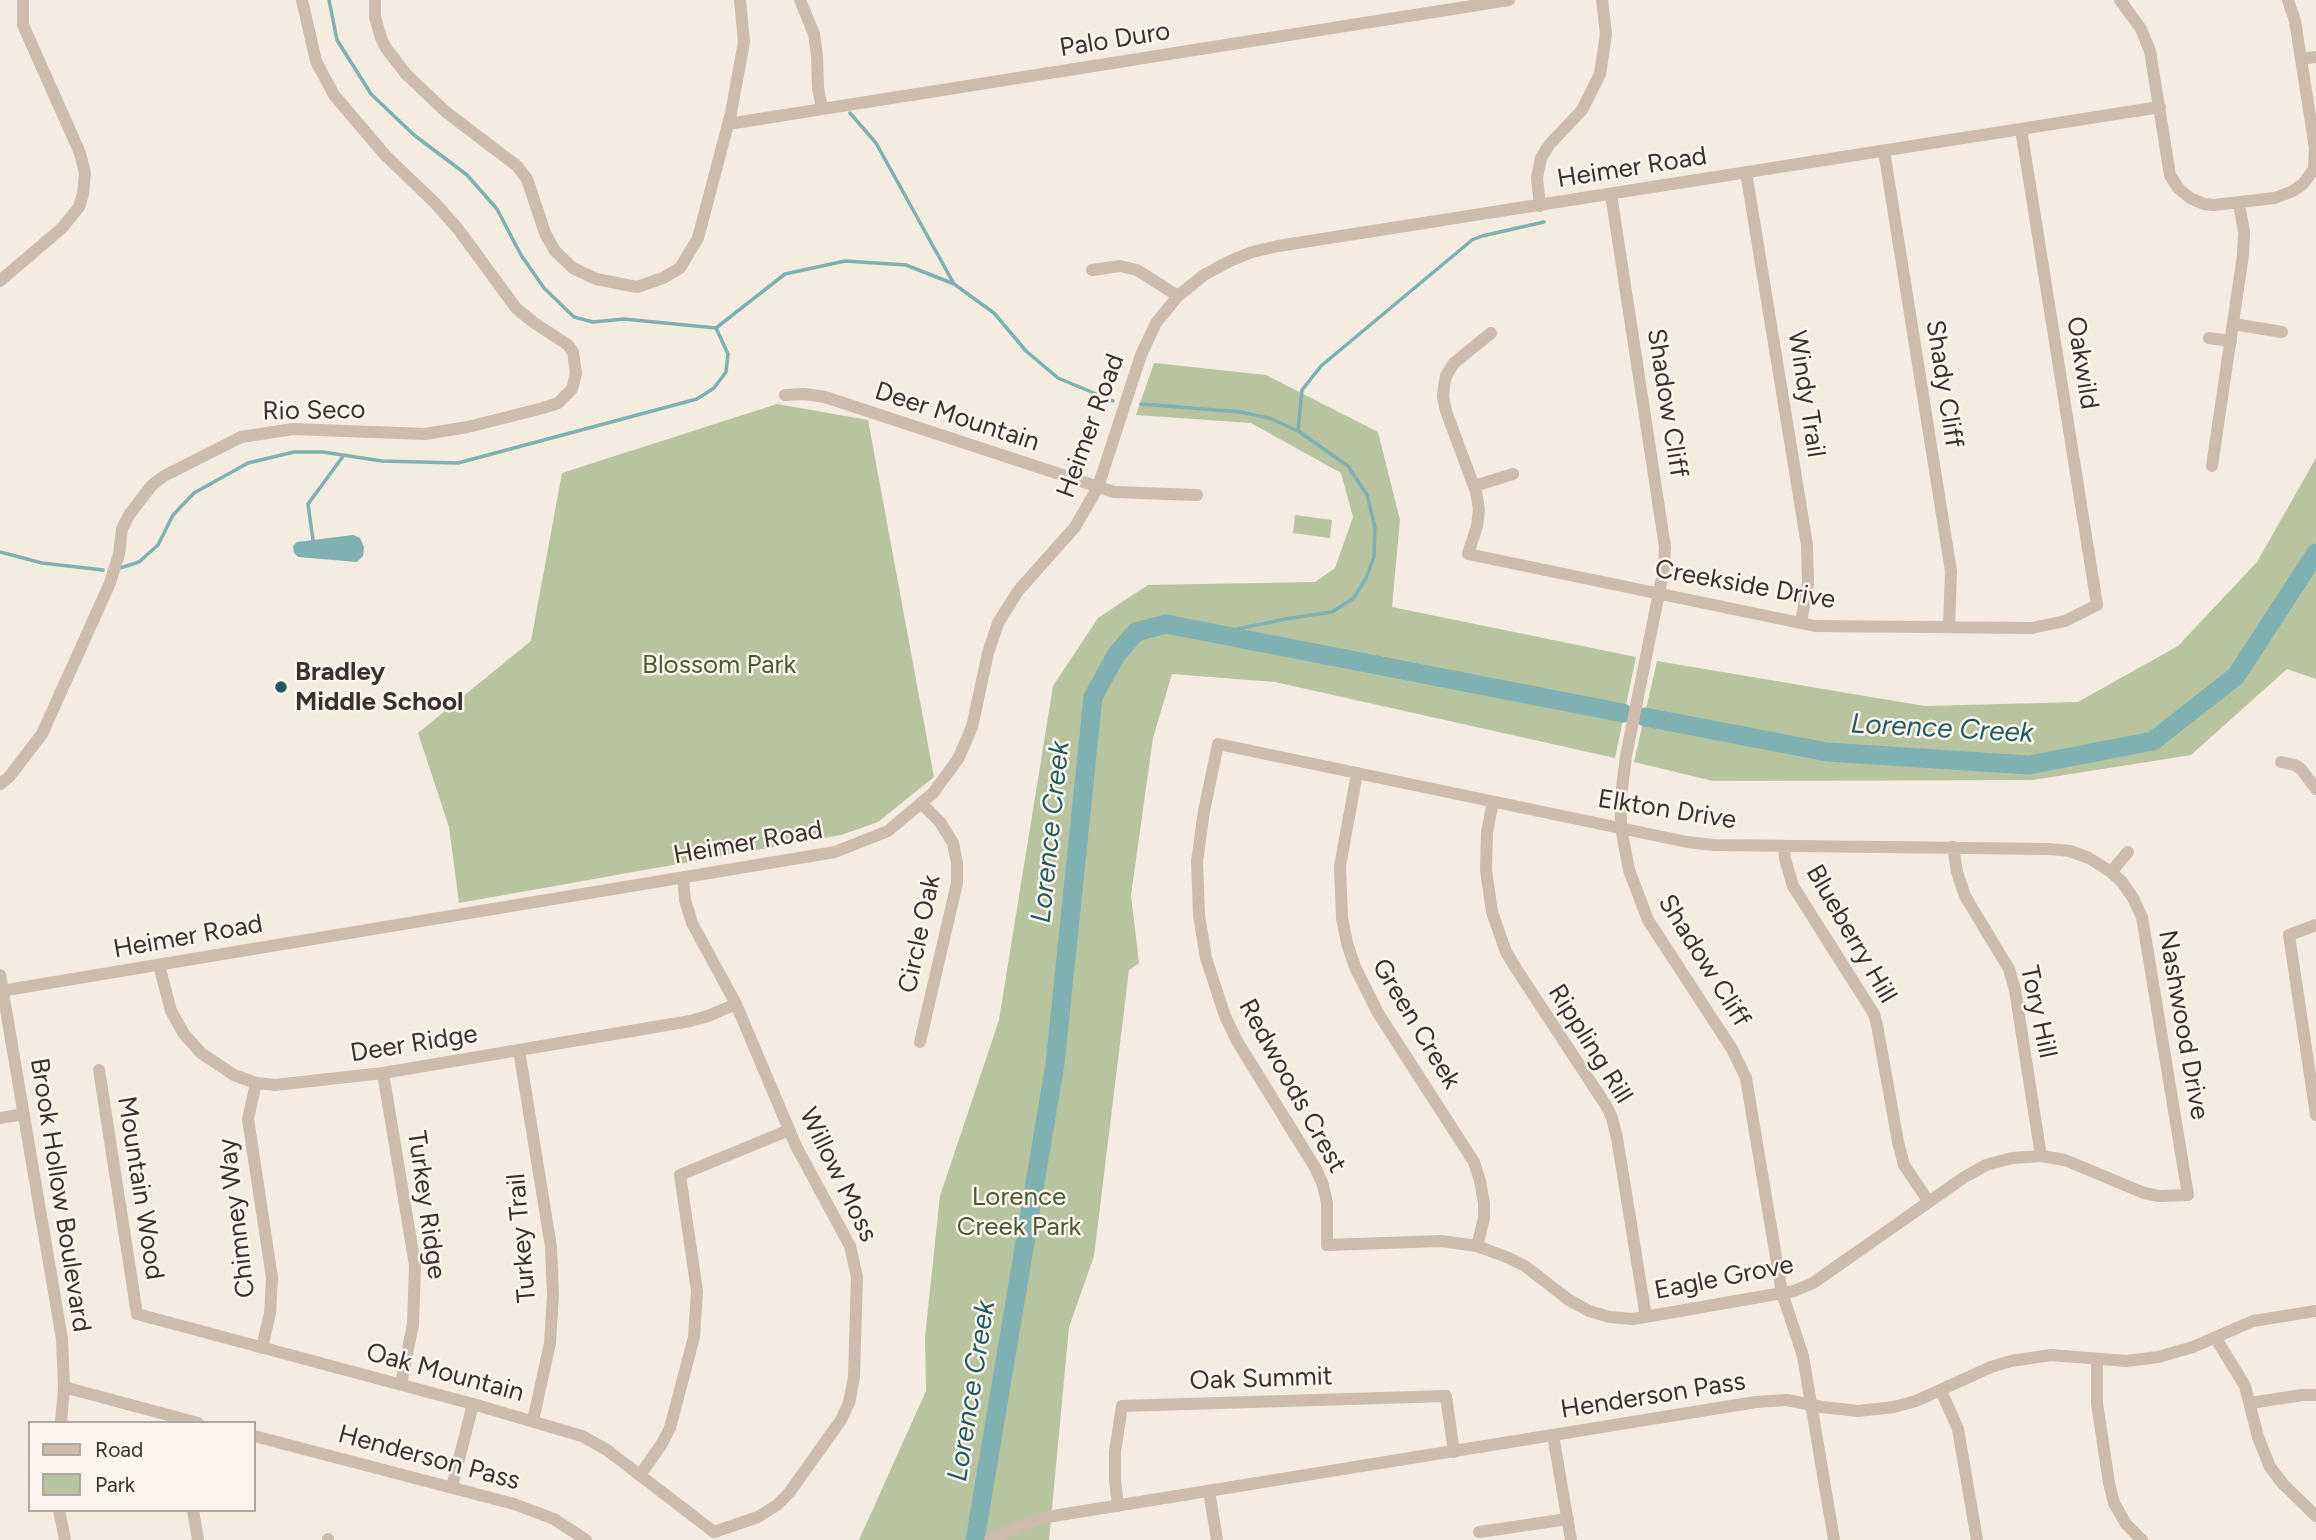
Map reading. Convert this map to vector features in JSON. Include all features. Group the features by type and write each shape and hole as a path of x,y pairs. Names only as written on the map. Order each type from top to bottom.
{"street":[{"path":"0,281 72,218 83,194 85,173 80,153 23,25 23,0"},
{"name":"Rio Seco","path":"0,784 9,777 42,734 110,583 119,554 122,529 136,503 152,485 242,437 293,429 425,434 468,427 543,408 558,403 572,389 576,378 573,352 558,337 516,308 458,229 435,203 385,156 334,95 316,61 302,0"},
{"path":"375,0 375,17 386,48 414,82 446,112 517,166 527,179 548,240 565,261 603,281 637,286 663,278 680,268 695,246 728,124 744,42 740,0"},
{"path":"800,0 817,47 818,88 822,109"},
{"name":"Palo Duro","path":"728,124 1508,0"},
{"path":"1540,206 1537,178 1541,158 1549,145 1582,110 1600,74 1606,34 1602,0"},
{"path":"2120,0 2146,40 2170,175 2178,188 2190,198 2204,204 2239,204 2275,198 2293,191 2314,175 2315,148 2295,21 2288,0"},
{"path":"2301,59 2316,57"},
{"name":"Heimer Road","path":"1,991 835,852 888,831 922,804 951,769 972,727 988,653 998,623 1018,591 1075,527 1098,487 1141,355 1156,323 1178,296 1217,267 1252,252 2160,107"},
{"name":"Oakwild","path":"2021,129 2097,605"},
{"name":"Shady Cliff","path":"1884,151 1951,571 1950,626"},
{"name":"Windy Trail","path":"1746,172 1807,545 1808,584 1801,623"},
{"name":"Shadow Cliff","path":"1611,194 1664,537 1664,568 1626,756 1620,828 1629,870 1648,920 1732,1049 1746,1078 1782,1293 1801,1346 1835,1540"},
{"path":"2212,466 2243,255 2244,232 2239,204"},
{"path":"1092,270 1120,265 1137,270 1178,296"},
{"path":"2233,324 2282,332"},
{"path":"1491,333 1454,363 1446,376 1443,397 1474,486 1513,474"},
{"path":"2209,338 2231,341"},
{"name":"Deer Mountain","path":"785,395 825,397 1098,487 1123,493 1197,495"},
{"name":"Creekside Drive","path":"1474,486 1479,509 1468,554 1815,626 2032,628 2065,621 2097,605"},
{"name":"Elkton Drive","path":"1219,744 1620,828 1714,845 2070,852 2089,858 2111,872"},
{"name":"Redwoods Crest","path":"1219,744 1203,811 1197,861 1199,915 1206,958 1225,1016 1237,1041 1316,1169 1323,1185 1328,1244"},
{"path":"2281,762 2301,769 2316,789"},
{"name":"Green Creek","path":"1357,773 1340,866 1342,918 1347,943 1365,991 1474,1161 1484,1203 1484,1218 1477,1246"},
{"name":"Rippling Rill","path":"1493,802 1487,832 1486,870 1492,912 1502,942 1517,970 1612,1118 1646,1317"},
{"name":"Circle Oak","path":"920,1042 957,883 953,843 940,822 922,804"},
{"name":"Blueberry Hill","path":"1784,846 1788,873 1797,894 1874,1014 1904,1165 1930,1202"},
{"name":"Tory Hill","path":"1953,848 1956,873 1965,896 2009,970 2015,990 2041,1156"},
{"path":"2111,872 2128,852"},
{"name":"Nashwood Drive","path":"2111,872 2128,890 2142,917 2188,1195"},
{"name":"Willow Moss","path":"683,877 685,900 692,923 736,1004 796,1146 844,1234 853,1256 857,1277 854,1377 849,1402 841,1420 789,1493 777,1505 758,1517 714,1532"},
{"path":"2316,925 2289,935 2313,1073 2316,1115"},
{"name":"Deer Ridge","path":"159,965 171,1011 192,1044 222,1069 256,1083 288,1085 383,1073 690,1021 736,1004"},
{"name":"Brook Hollow Boulevard","path":"0,975 62,1339 64,1387 61,1421"},
{"name":"Turkey Trail","path":"519,1050 547,1223 553,1295 550,1343 533,1421"},
{"name":"Mountain Wood","path":"99,1070 137,1314"},
{"name":"Turkey Ridge","path":"383,1073 415,1265 414,1324 401,1384"},
{"name":"Chimney Way","path":"256,1083 248,1119 272,1278 270,1313 262,1348"},
{"path":"0,1118 24,1114"},
{"path":"640,1475 670,1428 695,1325 695,1268 680,1175 789,1130"},
{"name":"Eagle Grove","path":"1328,1244 1433,1241 1477,1246 1525,1266 1569,1300 1589,1311 1622,1319 1794,1291 1812,1283 1963,1178 1986,1165 2012,1158 2041,1156 2078,1164 2144,1194 2188,1195"},
{"name":"Henderson Pass","path":"990,1540 1031,1521 1756,1402 1787,1401 1857,1411 1872,1410 1916,1401 1991,1367 2021,1359 2051,1355 2126,1361 2158,1357 2193,1347 2253,1321 2316,1311"},
{"name":"Oak Mountain","path":"137,1314 401,1384 591,1440 714,1532"},
{"path":"2215,1337 2245,1386 2258,1437 2270,1467 2283,1484 2316,1516"},
{"path":"2097,1359 2096,1403 2109,1483 2114,1503 2126,1524 2142,1540"},
{"path":"64,1387 188,1421"},
{"path":"1941,1391 1958,1429 1977,1540"},
{"path":"2251,1403 2316,1395"},
{"name":"Oak Summit","path":"1118,1506 1115,1452 1122,1406 1446,1396 1454,1452"},
{"path":"452,1487 473,1404"},
{"path":"1553,1435 1571,1540"},
{"name":"Henderson Pass","path":"256,1437 534,1510 554,1519 586,1540"},
{"path":"1209,1492 1217,1540"},
{"path":"60,1512 65,1540"},
{"path":"192,1512 198,1540"},
{"path":"1479,1532 1568,1519"}],"green space":[{"name":"Lorence Creek Park","path":"1154,363 1266,375 1378,432 1400,520 1392,607 1636,657 1615,758 1275,682 1172,674 1153,738 1131,895 1139,963 1129,970 1094,1256 1069,1327 1049,1540 859,1540 926,1391 925,1337 940,1196 999,1020 1053,686 1098,618 1148,585 1315,582 1335,568 1353,517 1341,473 1251,423 1136,415"},
{"name":"Blossom Park","path":"777,404 868,420 934,777 878,822 841,835 459,903 449,827 418,733 531,641 562,473"},
{"path":"2316,458 2316,679 2287,669 2191,755 2033,780 1713,781 1634,762 1657,661 1925,706 2078,702 2178,646 2257,562"},
{"path":"1295,515 1332,520 1330,538 1293,533"}],"water":[{"path":"353,535 360,538 364,547 363,556 357,562 298,557 294,553 293,546 297,542"}],"waterway":[{"path":"329,0 337,40 371,94 414,135 467,175 497,209 521,255 544,288 574,317 593,322 624,319 716,328 785,274 845,261 906,265 954,284 994,313 1026,351 1058,378 1113,401"},
{"path":"850,113 876,143 954,284"},
{"path":"1298,431 1302,390 1321,366 1472,240 1544,222"},
{"path":"120,568 139,562 158,545 173,515 194,493 248,463 294,452 323,452 382,461 458,463 697,399 714,388 726,372 728,354 716,328"},
{"path":"1141,404 1241,412 1272,419 1298,431 1348,466 1367,495 1375,527 1374,557 1354,598 1332,612 1214,634"},
{"path":"313,540 308,504 344,455"},
{"path":"0,552 42,563 103,570"},
{"name":"Lorence Creek","path":"1645,717 1827,752 2029,765 2153,741 2236,676 2316,553"},
{"name":"Lorence Creek","path":"975,1540 1055,1064 1093,697 1116,655 1136,632 1166,624 1623,713"}],"place":[{"name":"Bradley Middle School","path":"281,687"}]}
